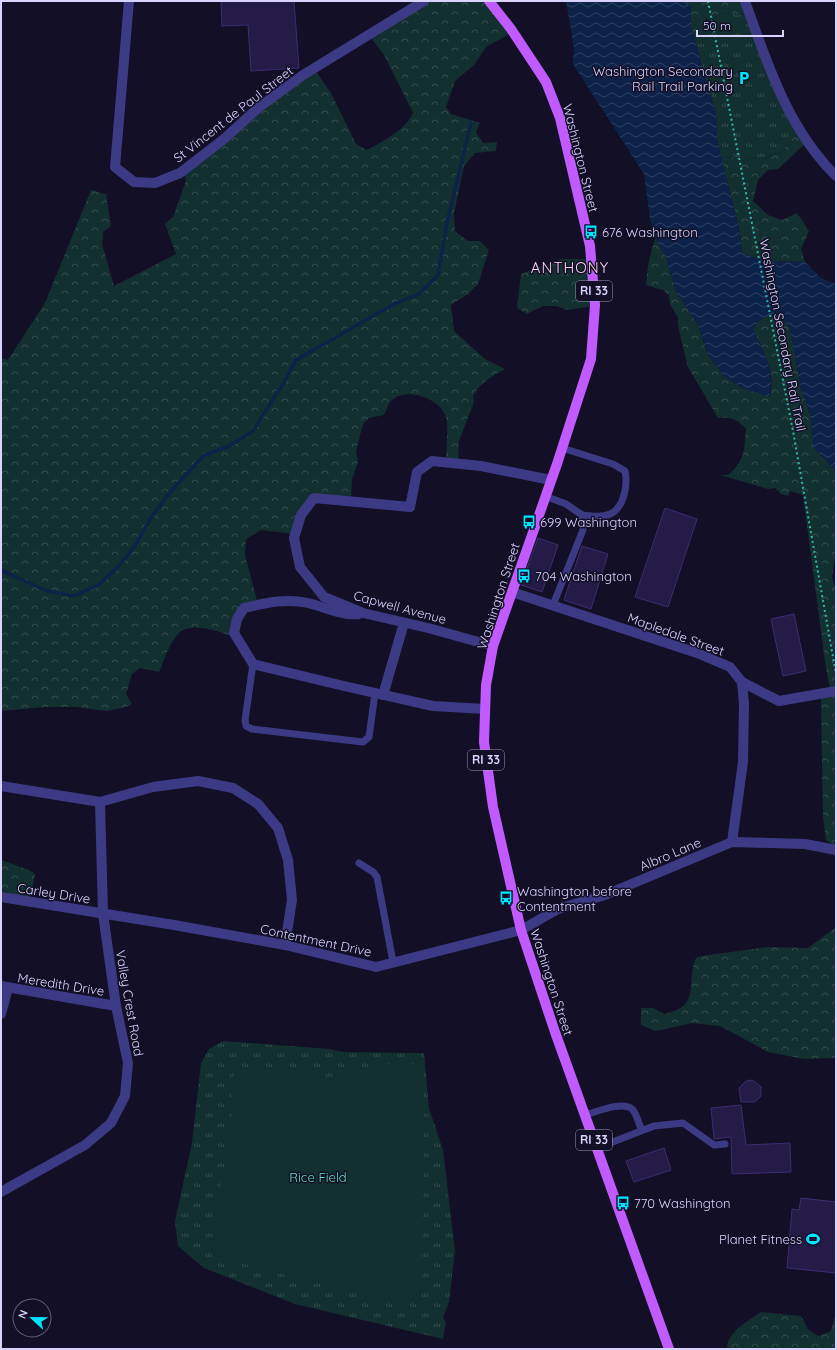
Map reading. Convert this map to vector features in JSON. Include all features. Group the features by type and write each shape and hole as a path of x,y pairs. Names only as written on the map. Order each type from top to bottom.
{"main road":[{"name":"Washington Street","path":"489,1 511,29 546,82 560,118 590,246 595,305 591,359 562,448 493,646 486,685 484,742 493,807 521,930 585,1115 669,1349"}],"street":[{"name":"St Vincent de Paul Street","path":"129,1 116,167 134,182 155,183 180,173 224,139 258,108 303,75 424,1"},
{"path":"745,1 764,54 788,110 806,141 836,176"},
{"name":"Capwell Avenue","path":"493,646 363,613 324,597 300,567 294,538 301,515 314,498 410,507 417,472 432,461 481,466 551,480"},
{"name":"Mapledale Street","path":"512,592 697,653 730,667 742,682"},
{"path":"363,613 350,615 306,603 283,600 244,608 236,619 234,633 252,664 433,706 485,709"},
{"path":"379,694 404,623"},
{"path":"742,682 779,702 836,691"},
{"path":"732,842 743,762 744,704 742,682"},
{"path":"1,786 100,802 154,787 198,781 233,788 258,804 278,828 288,860 292,900 285,945"},
{"name":"Valley Crest Road","path":"1,1192 85,1145 111,1123 125,1096 128,1063 116,1006 103,914 100,802"},
{"name":"Albro Lane","path":"521,930 558,909 605,895 732,842 805,844 836,850"},
{"name":"Carley Drive","path":"1,897 103,914"},
{"name":"Contentment Drive","path":"103,914 285,945 376,966 521,930"},
{"path":"1,1014 5,987"},
{"name":"Meredith Drive","path":"5,987 116,1006"}],"lane":[{"path":"545,496 566,504 582,515 599,516 611,514 619,506 624,494 626,479 625,472 613,464 562,448"},
{"path":"553,605 583,530 582,515"},
{"path":"252,664 244,720 246,726 252,728 363,742 369,737 379,694"},
{"path":"359,863 373,872 377,878 393,962"},
{"path":"585,1115 614,1107 626,1106 633,1110 642,1130"},
{"path":"597,1148 654,1126 683,1123 714,1145 725,1144"}],"path":[{"name":"Washington Secondary Rail Trail","path":"708,1 773,329 836,674"}],"green space":[{"path":"422,1 489,1 511,33 486,47 474,65 455,81 446,107 451,114 480,123 476,132 483,143 497,142 496,151 475,153 464,166 454,213 455,231 468,241 480,241 489,250 478,284 468,294 451,305 454,331 485,359 505,369 491,377 476,391 473,396 474,402 459,441 458,461 446,461 447,421 442,410 437,404 422,396 413,394 405,394 397,397 390,402 384,415 369,418 363,424 356,451 358,462 352,479 351,498 313,498 294,534 261,530 246,539 245,555 258,604 246,610 238,627 242,640 208,629 191,628 183,630 177,635 172,643 159,672 140,668 132,674 126,694 132,704 126,707 107,711 76,707 44,707 1,711 1,358 8,360 45,303 91,190 106,194 111,226 103,232 102,244 114,286 176,254 165,224 173,217 186,181 184,170 315,70 331,93 356,144 367,150 380,143 405,125 413,113 384,55 369,35"},
{"path":"680,1 743,1 749,15 721,13 693,34 691,27 691,7"},
{"path":"721,13 749,15 799,131 781,152 762,159 721,157 717,139 716,114 693,34"},
{"path":"799,131 805,144 778,169 768,170 758,180 753,201 768,215 782,220 797,213 809,231 801,249 805,262 767,261 743,254 739,228 721,157 762,159 781,152"},
{"path":"655,238 666,257 676,291 698,325 708,355 724,376 742,388 770,396 771,378 768,362 753,329 761,319 775,314 785,321 790,329 801,389 810,413 814,448 836,471 836,551 832,577 836,590 836,847 826,840 823,817 821,697 830,689 825,662 803,495 790,491 788,496 781,494 775,488 768,489 720,475 728,475 734,470 741,460 744,449 746,429 734,419 718,418 688,367 678,326 678,318 670,304 669,295 663,290 646,285 648,265"},
{"path":"561,259 587,259 593,306 568,310 556,306 543,306 527,314 517,308 521,274"},
{"path":"1,860 29,870 35,874 30,901 1,896"},
{"path":"836,927 836,1058 804,1059 768,1052 720,1026 692,1023 656,1031 641,1025 641,1008 653,1008 664,1014 676,1010 684,1005 690,992 693,967 696,958 701,956 768,947 808,948"},
{"name":"Rice Field","path":"223,1041 329,1049 343,1052 424,1053 429,1108 443,1150 455,1251 449,1302 443,1318 446,1322 443,1339 295,1304 204,1268 178,1246 175,1221 192,1143 201,1063 209,1049"},
{"name":"Rice Field","path":"390,1064 424,1064 422,1290 413,1299 365,1296 212,1255 215,1208 219,1189 228,1170 234,1067 318,1070 318,1083 351,1069"},
{"path":"761,1312 801,1316 808,1329 818,1336 831,1331 834,1318 836,1318 836,1349 730,1349 727,1347 731,1336 735,1331"}],"water":[{"path":"566,1 680,1 691,6 691,27 716,114 717,139 739,229 743,254 767,261 805,262 821,278 836,284 836,471 814,448 810,413 801,389 790,329 785,321 774,314 761,319 753,329 770,370 771,388 769,397 742,388 724,376 708,355 698,325 676,291 666,257 655,238 650,219 644,174 573,64 574,48"}],"building":[{"path":"221,1 294,1 299,68 251,71 248,25 222,26"},
{"path":"665,508 697,519 668,607 635,597"},
{"path":"538,538 558,545 542,592 521,585"},
{"path":"582,546 608,554 591,609 564,600"},
{"path":"794,614 806,671 783,676 771,619"},
{"path":"749,1080 754,1081 761,1087 761,1096 755,1102 741,1102 739,1088"},
{"path":"741,1105 746,1145 790,1143 791,1172 732,1174 731,1137 714,1139 711,1108"},
{"path":"664,1148 671,1170 634,1182 626,1161"},
{"name":"Planet Fitness","path":"801,1198 836,1202 836,1273 787,1268 792,1209 799,1210"}],"waterway":[{"path":"1,570 47,591 74,596 98,585 118,567 135,546 149,521 166,497 203,456 229,446 252,432 283,384 296,360 394,304 419,294 438,275 447,223 471,123"}],"place":[{"name":"Washington Secondary Rail Trail Parking","path":"744,78"},
{"name":"676 Washington","path":"591,232"},
{"name":"699 Washington","path":"529,522"},
{"name":"704 Washington","path":"524,576"},
{"name":"Washington before Contentment","path":"506,898"},
{"name":"770 Washington","path":"623,1203"},
{"name":"Planet Fitness","path":"813,1239"}],"district":[{"name":"ANTHONY","path":"570,268"}]}
